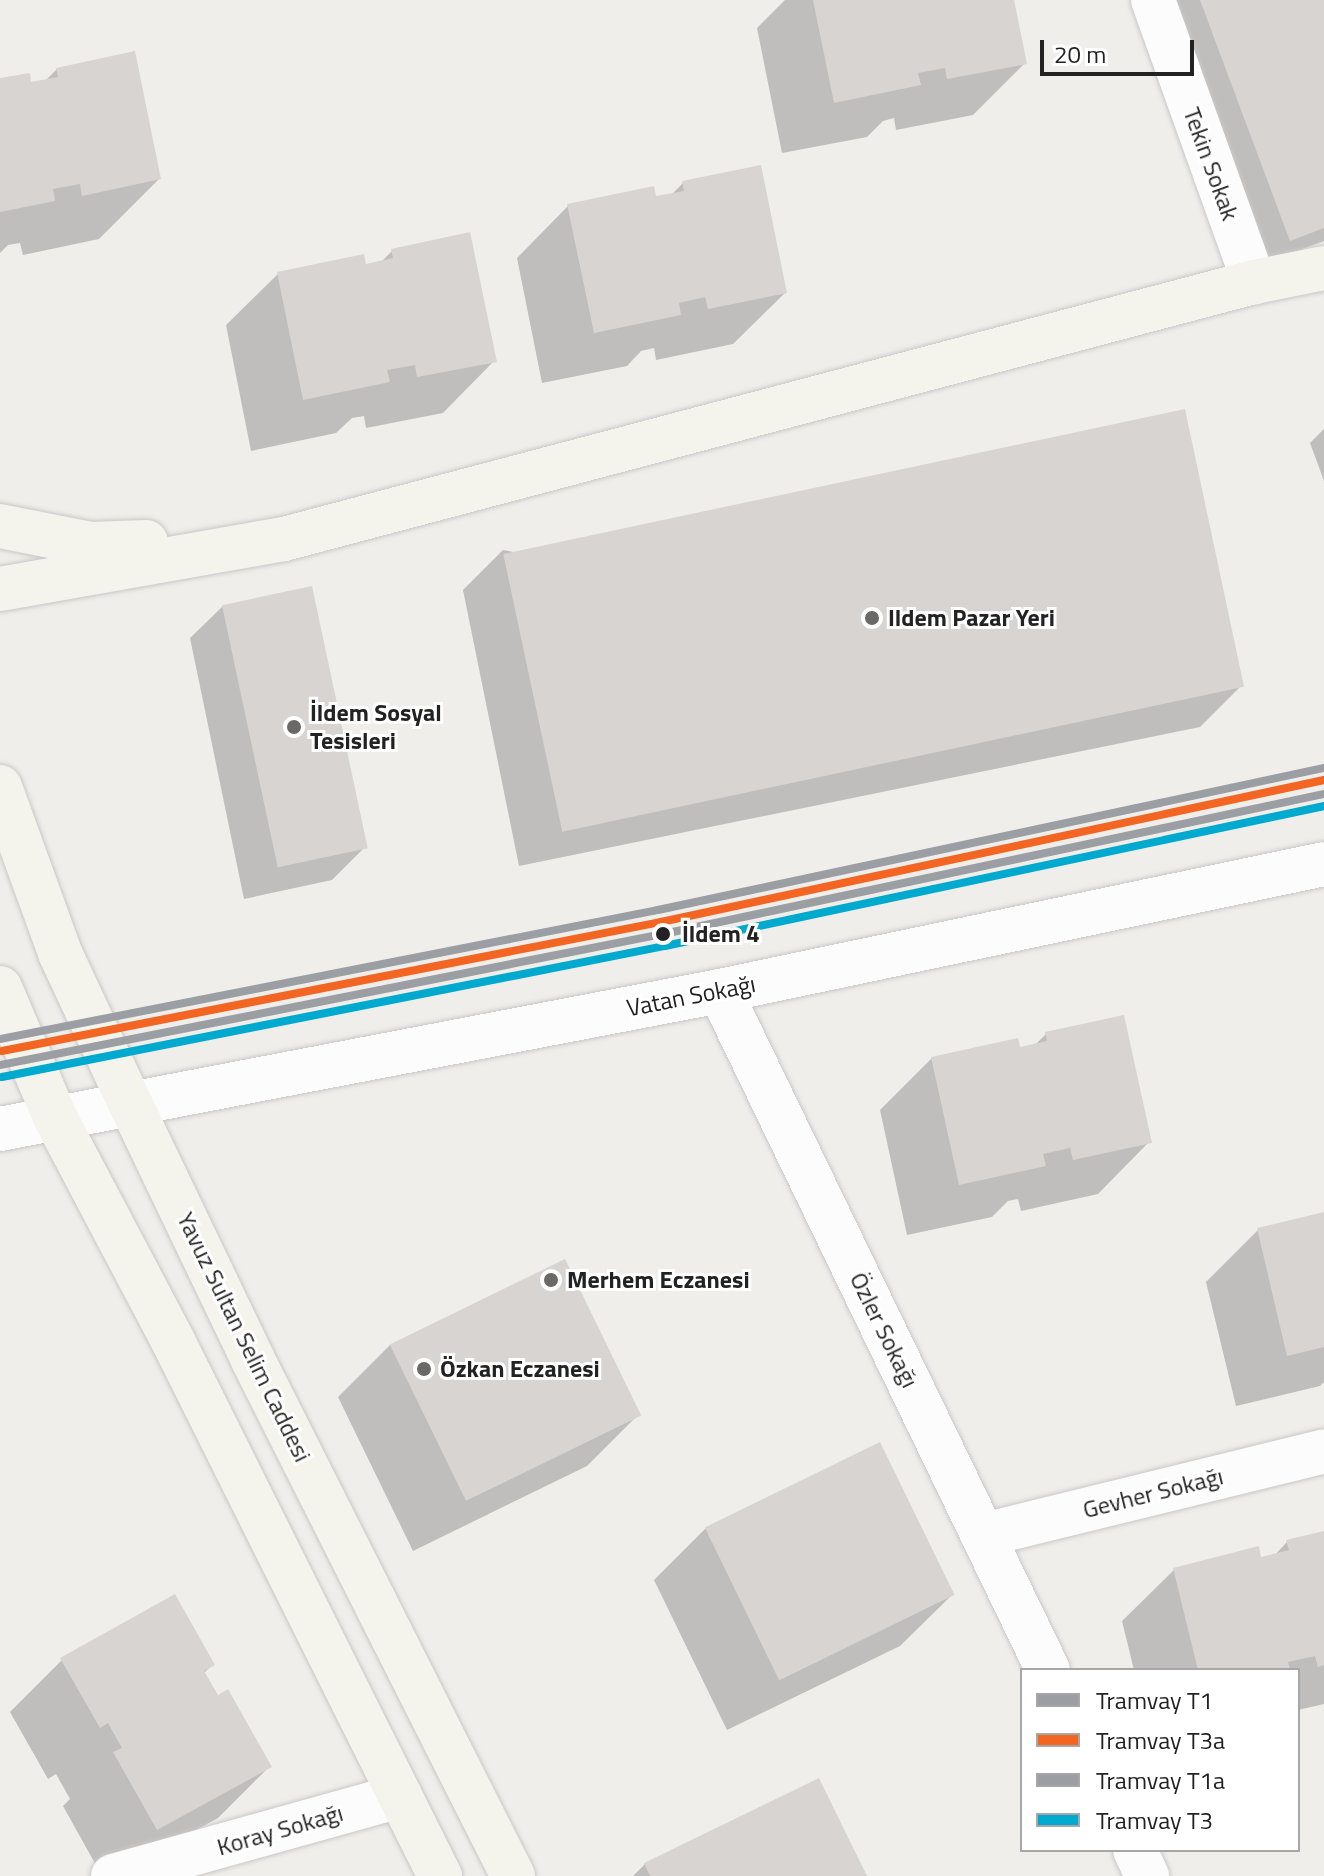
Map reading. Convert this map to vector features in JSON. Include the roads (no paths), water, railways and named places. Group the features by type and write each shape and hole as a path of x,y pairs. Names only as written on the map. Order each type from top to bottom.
{"street":[{"name":"Tekin Sokak","path":"1153,0 1254,282"},
{"path":"0,589 284,539 1254,282 1324,268"},
{"path":"0,526 91,544 284,539"},
{"name":"Yavuz Sultan Selim Caddesi","path":"0,787 60,953 131,1105 253,1360 513,1876"},
{"name":"Vatan Sokağı","path":"0,1129 720,991 1324,864"},
{"path":"0,988 56,1119 174,1343 440,1876"},
{"name":"Özler Sokağı","path":"720,991 1047,1668"},
{"name":"Gevher Sokağı","path":"983,1535 1324,1451"},
{"name":"Koray Sokağı","path":"113,1876 400,1796"},
{"path":"1136,1852 1147,1876"}],"tram line":[{"name":"T1","path":"0,1039 658,910 1324,768"},
{"name":"T3a","path":"2,1051 661,922 1324,780"},
{"name":"T1a","path":"0,1065 663,934 1324,794"},
{"name":"T3","path":"2,1077 665,946 1324,806"}],"place":[{"name":"Ildem Pazar Yeri","path":"872,618"},
{"name":"İldem Sosyal Tesisleri","path":"294,727"},
{"name":"İldem 4","path":"663,934"},
{"name":"Merhem Eczanesi","path":"551,1280"},
{"name":"Özkan Eczanesi","path":"424,1369"}]}
